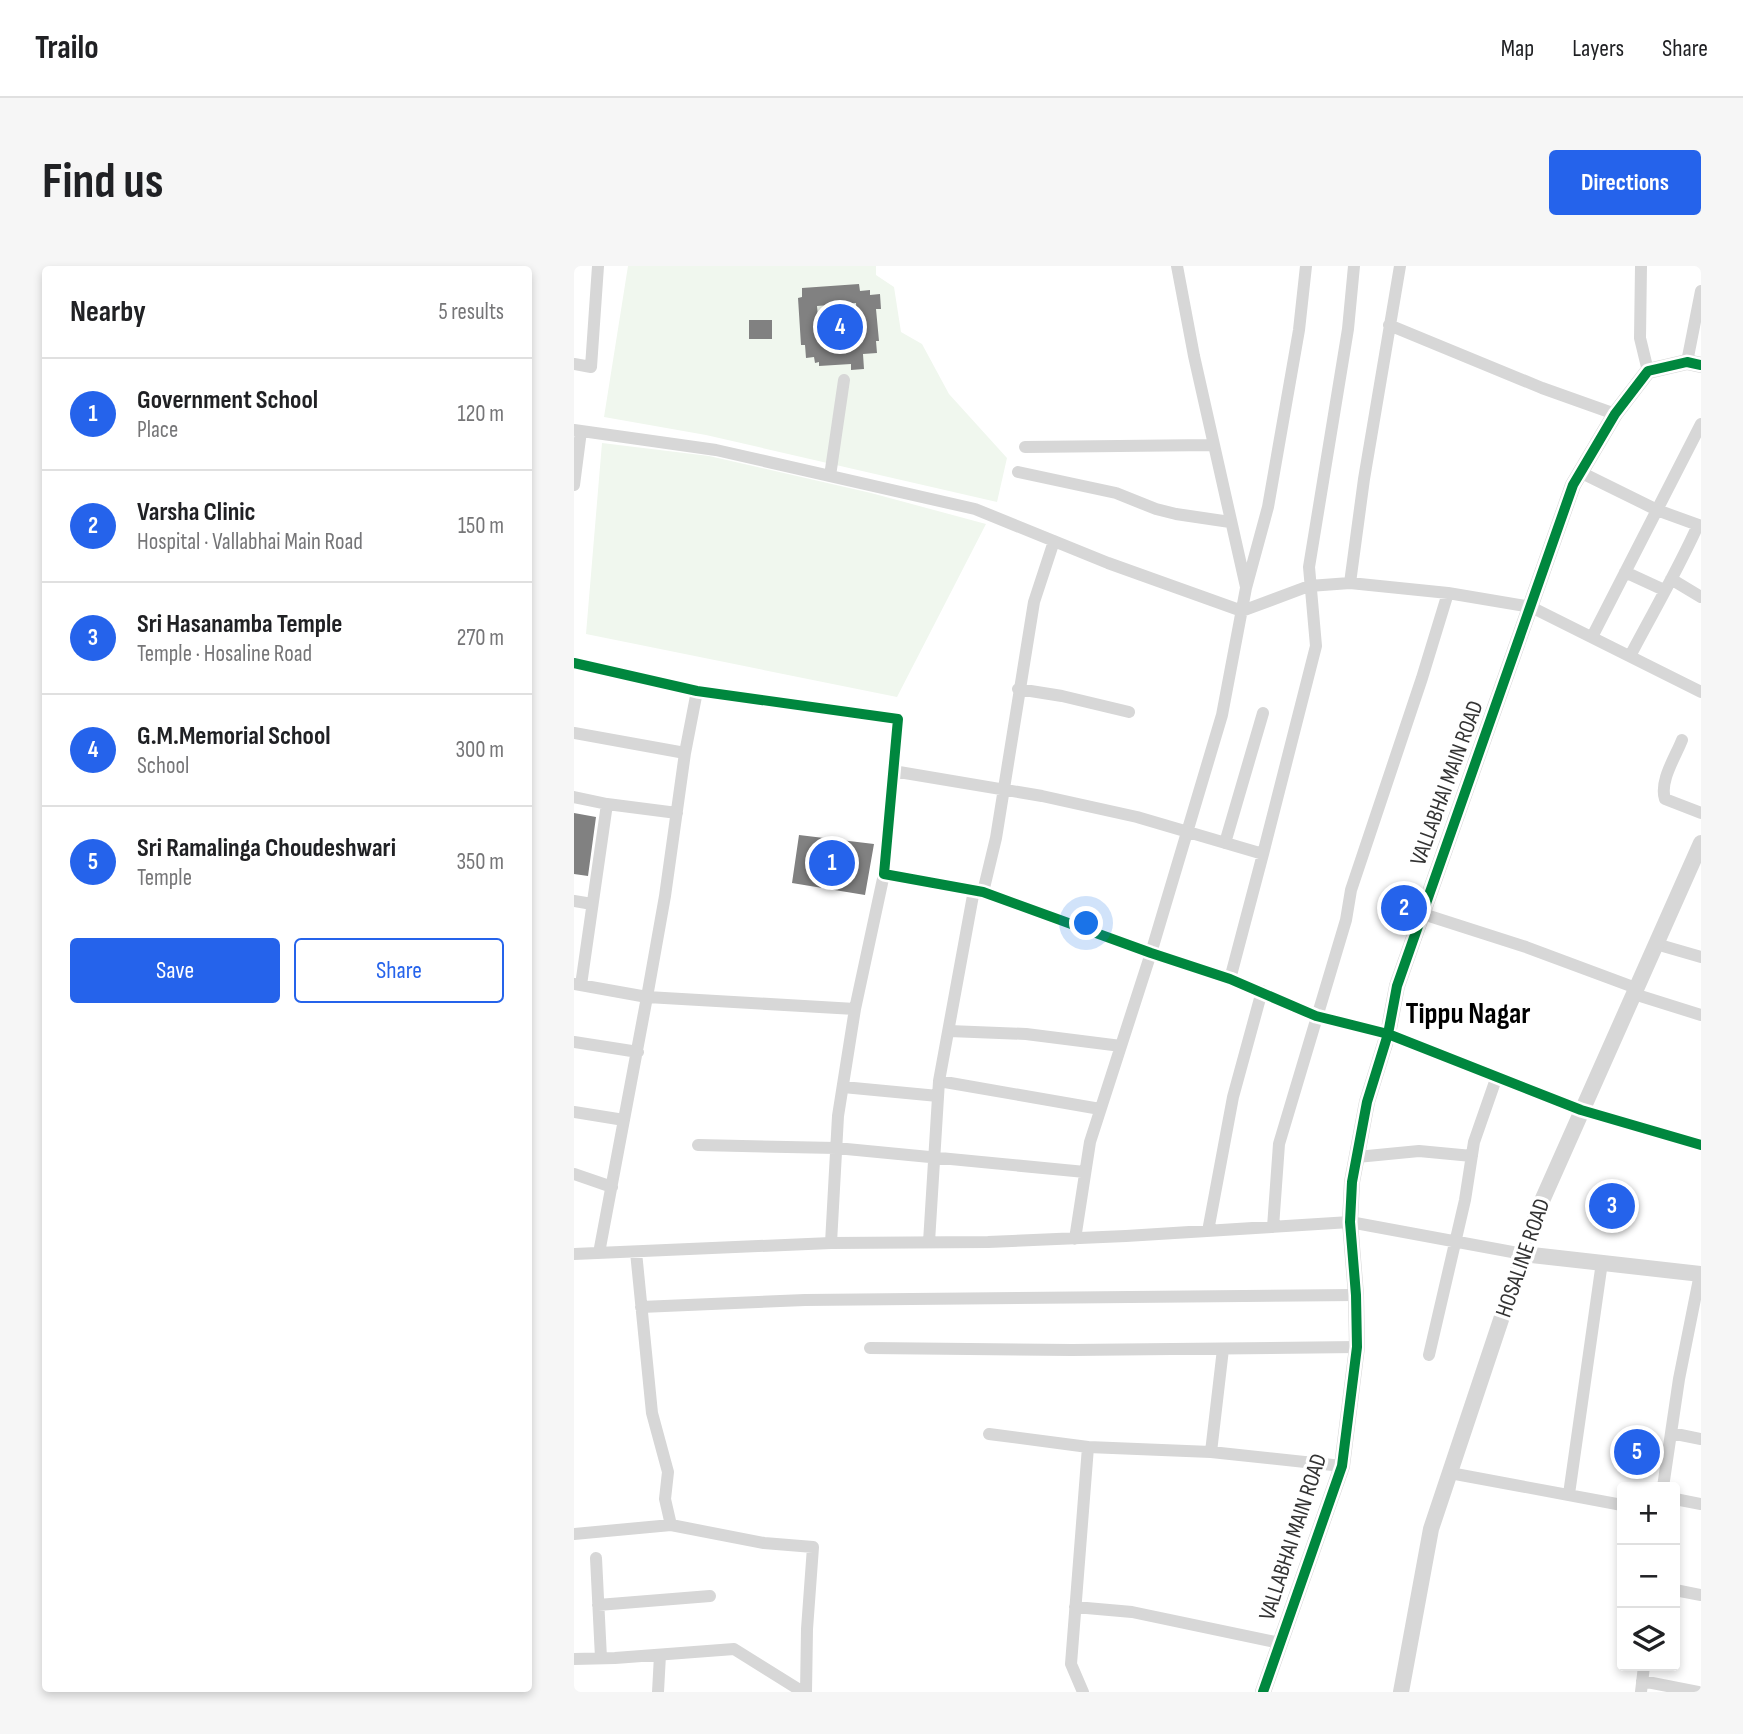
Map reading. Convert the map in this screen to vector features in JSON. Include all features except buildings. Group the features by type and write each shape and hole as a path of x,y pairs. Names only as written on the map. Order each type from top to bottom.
{"street":[{"path":"574,364 592,366 598,266"},
{"path":"1177,266 1213,445 1246,588"},
{"path":"1075,1238 1090,1142 1222,715 1246,588 1268,507 1299,330 1306,266"},
{"path":"1230,979 1315,646 1309,567 1348,329 1354,266"},
{"path":"1350,583 1388,325 1400,266"},
{"path":"1641,266 1640,338 1648,371 1694,363 1701,292"},
{"path":"1388,325 1531,384 1615,414"},
{"name":"VALLABHAI MAIN ROAD","path":"1263,1692 1342,1466 1357,1348 1350,1222 1352,1182 1367,1102 1388,1034 1397,986 1573,485 1615,414 1648,371"},
{"path":"830,476 844,380"},
{"path":"1592,637 1701,424"},
{"path":"574,485 577,430 716,450 975,509 1108,563 1242,611 1309,586 1350,583 1448,593 1531,607 1701,692"},
{"path":"1025,447 1213,445"},
{"path":"1018,472 1116,493 1176,514 1230,522"},
{"path":"1580,472 1657,510 1699,526 1630,656"},
{"path":"929,1242 939,1081 978,891 996,838 1034,602 1054,541"},
{"path":"1625,572 1701,597"},
{"path":"1273,1227 1279,1144 1346,920 1351,890 1448,593"},
{"path":"574,663 697,691 898,719 884,873 855,1009 843,1087 836,1148 831,1243"},
{"path":"1018,689 1129,712"},
{"path":"599,1253 638,1052 697,691"},
{"path":"1225,843 1263,713"},
{"path":"574,733 685,753"},
{"path":"1682,740 1664,785 1663,796 1701,813"},
{"path":"893,771 1003,789 1137,817 1263,854"},
{"path":"574,797 677,813"},
{"path":"607,804 577,984 647,997 855,1009"},
{"name":"HOSALINE ROAD","path":"1401,1692 1432,1529 1537,1212 1701,843"},
{"path":"884,873 978,891 1230,979 1316,1016 1388,1034 1581,1110 1701,1145"},
{"path":"574,901 592,904"},
{"path":"1423,914 1526,947 1701,1015"},
{"path":"1656,944 1701,957"},
{"path":"1208,1231 1230,1109 1262,991"},
{"path":"949,1031 1026,1034 1121,1045"},
{"path":"574,1042 638,1052"},
{"path":"1429,1355 1456,1242 1474,1142 1497,1076"},
{"path":"939,1081 1100,1109"},
{"path":"843,1087 939,1096"},
{"path":"574,1112 624,1121"},
{"path":"698,1145 836,1148 1085,1172"},
{"path":"1357,1157 1419,1151 1472,1156"},
{"path":"574,1174 612,1187"},
{"path":"574,1254 831,1243 1075,1238 1350,1222 1523,1254 1701,1274 1679,1379 1664,1482"},
{"path":"636,1252 652,1413 668,1472 664,1499 671,1525"},
{"path":"1569,1494 1602,1262"},
{"path":"641,1307 833,1300 1356,1295"},
{"path":"870,1348 1357,1348"},
{"path":"1211,1452 1223,1349"},
{"path":"1671,1433 1701,1439"},
{"path":"989,1434 1088,1447 1211,1452 1342,1466"},
{"path":"1078,1691 1071,1664 1088,1447"},
{"path":"1450,1473 1617,1504"},
{"path":"1680,1500 1701,1504"},
{"path":"574,1534 671,1525 764,1543 813,1547 805,1692 734,1650 574,1659"},
{"path":"596,1558 601,1658"},
{"path":"1680,1591 1701,1595"},
{"path":"598,1605 710,1596"},
{"path":"1075,1607 1132,1612 1280,1643"},
{"path":"658,1692 660,1655"},
{"path":"1642,1687 1698,1692"}],"shaded area":[{"path":"628,266 876,266 876,275 894,287 901,332 922,344 949,394 1007,458 997,502 706,435 604,417"},
{"path":"602,443 709,456 871,493 986,524 897,697 586,634"}],"cycle path":[{"path":"1263,1692 1342,1466 1357,1347 1350,1222 1352,1182 1367,1102 1388,1034 1397,986 1573,485 1615,414 1648,371 1687,362 1701,365"},
{"path":"574,663 697,691 898,719 884,874 983,892 1230,979 1316,1016 1388,1034 1581,1110 1701,1145"}],"place":[{"name":"G.M.Memorial School","path":"840,327"},
{"name":"Government School","path":"832,863"},
{"name":"Varsha Clinic","path":"1404,908"},
{"name":"Sri Hasanamba Temple","path":"1612,1206"},
{"name":"Sri Ramalinga Choudeshwari","path":"1637,1452"}],"district":[{"name":"Tippu Nagar","path":"1468,1014"}]}
